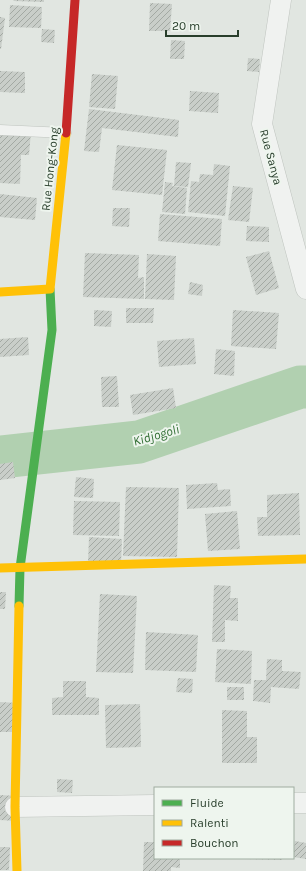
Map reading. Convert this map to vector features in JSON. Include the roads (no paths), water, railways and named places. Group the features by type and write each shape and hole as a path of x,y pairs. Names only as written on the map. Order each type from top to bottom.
{"street":[{"name":"Rue Hong-Kong","path":"17,871 15,807 20,568 52,330 50,289 66,133 75,0"},
{"name":"Rue Sanya","path":"281,0 262,124 306,289"},
{"path":"0,292 50,289"},
{"path":"0,568 306,559"},
{"path":"294,803 306,803"},
{"path":"15,807 154,805"}],"lane":[{"path":"0,130 66,133"}],"waterway":[{"name":"Kidjogoli","path":"0,457 139,442 300,387 306,387"}]}
